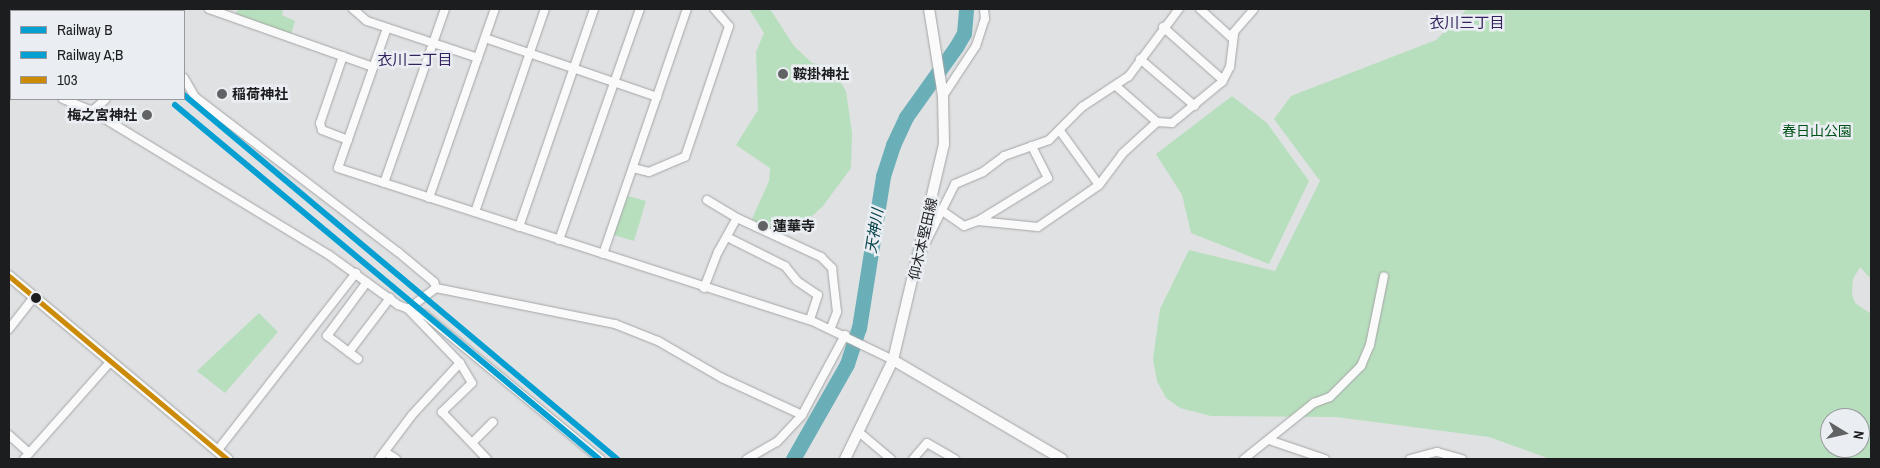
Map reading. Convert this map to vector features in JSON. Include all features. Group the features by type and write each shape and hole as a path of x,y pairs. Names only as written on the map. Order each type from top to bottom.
{"main road":[{"name":"仰木本堅田線","path":"845,459 860,433 892,360 920,252 944,144 943,96 928,9"},
{"path":"10,278 111,360 227,459"},
{"path":"892,360 1049,456 1062,459"}],"street":[{"path":"209,9 233,13 373,67"},
{"path":"353,9 367,22 478,58"},
{"path":"384,183 445,9"},
{"path":"429,198 495,9"},
{"path":"475,212 545,9"},
{"path":"519,226 594,9"},
{"path":"559,240 640,9"},
{"path":"603,254 688,9"},
{"path":"632,168 649,172 685,157 729,26 714,9"},
{"path":"943,96 976,46 985,19 984,9"},
{"path":"920,252 955,184 983,172 1004,156 1032,146 1060,131 1082,107 1116,86 1140,59 1162,27 1179,9"},
{"path":"1200,9 1231,37"},
{"path":"1116,86 1157,122 1172,123 1195,106 1224,80 1230,67 1231,37 1254,9"},
{"path":"1162,27 1224,80"},
{"path":"387,28 338,168 704,288 810,320 831,328 892,360"},
{"path":"485,38 657,97"},
{"path":"343,56 320,123 322,130 348,140"},
{"path":"1140,59 1195,106"},
{"path":"185,80 195,96 398,252 434,282 436,288"},
{"path":"65,100 92,111 356,273 390,298 408,309 425,315 447,330 600,459"},
{"path":"92,111 105,100"},
{"path":"978,221 1038,227 1098,185 1122,154 1157,122"},
{"path":"1060,131 1098,185"},
{"path":"941,210 964,226 978,221 1048,178 1032,146"},
{"path":"707,200 737,218 821,257 832,268 837,312 831,328"},
{"path":"704,288 737,218"},
{"path":"727,237 785,266 797,281 818,295 810,320"},
{"path":"217,451 356,273"},
{"path":"1244,459 1314,403 1330,397 1361,366 1370,345 1384,276"},
{"path":"358,359 327,336 367,282"},
{"path":"408,309 436,288"},
{"path":"436,288 513,306 580,315 622,327 658,341 722,378 802,415"},
{"path":"9,329 34,297"},
{"path":"349,352 390,298"},
{"path":"408,309 460,363 472,383 442,412 473,442 487,459"},
{"path":"747,459 777,442 802,415 845,335"},
{"path":"9,435 26,456 111,360"},
{"path":"379,459 460,363"},
{"path":"473,442 493,422"},
{"path":"860,433 891,459"},
{"path":"1269,440 1325,459"},
{"path":"913,459 927,443 955,459"},
{"path":"385,452 396,459"},
{"path":"1410,459 1437,452 1462,459"}],"green space":[{"path":"238,9 283,9 282,15 295,21 291,35 236,14"},
{"path":"749,9 770,9 794,46 812,63 831,66 846,91 852,133 851,168 823,206 797,230 766,228 752,219 769,181 770,168 736,145 758,110 756,52 764,33"},
{"name":"春日山公園","path":"1467,9 1871,9 1871,279 1860,267 1853,279 1852,294 1855,303 1871,314 1871,459 1550,459 1489,437 1336,417 1211,416 1180,408 1166,398 1157,381 1153,359 1160,309 1189,250 1275,271 1320,181 1274,119 1291,96 1436,40"},
{"path":"1232,96 1267,123 1309,181 1269,264 1191,233 1182,195 1156,154"},
{"path":"624,195 646,201 634,241 610,234"},
{"path":"259,313 278,332 225,393 197,371"}],"waterway":[{"name":"天神川","path":"793,459 847,364 859,328 883,176 893,145 906,117 964,33 966,9"}],"rail line":[{"name":"B","path":"185,96 617,459"},
{"name":"A;B","path":"175,105 599,459"}],"transit line":[{"name":"103","path":"9,276 227,459"}],"place":[{"name":"鞍掛神社","path":"783,74"},
{"name":"稲荷神社","path":"222,94"},
{"name":"梅之宮神社","path":"147,115"},
{"name":"蓮華寺","path":"763,226"}],"district":[{"name":"衣川三丁目","path":"1467,23"},
{"name":"衣川二丁目","path":"415,60"}]}
